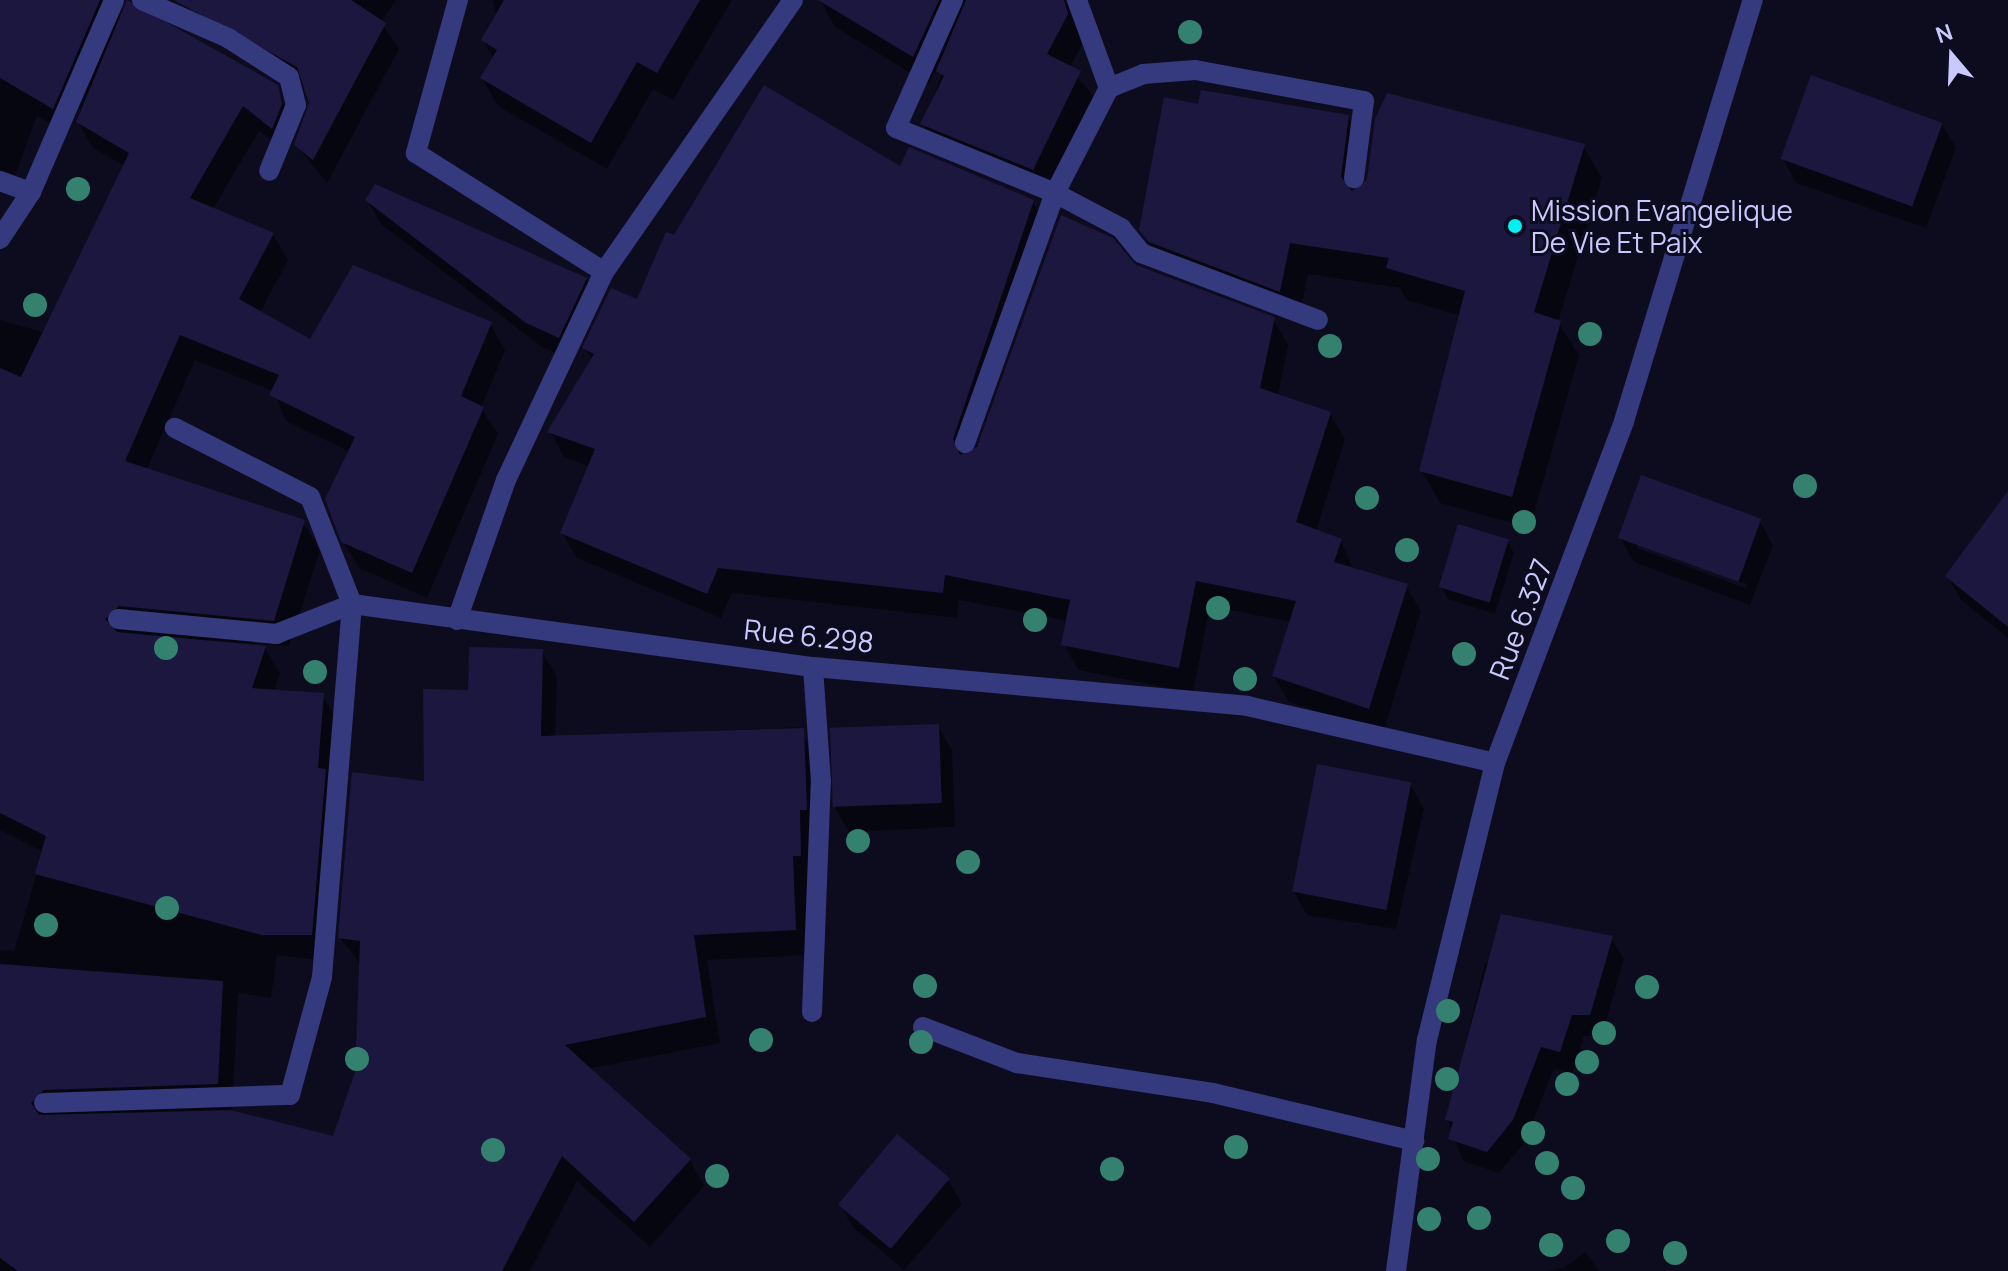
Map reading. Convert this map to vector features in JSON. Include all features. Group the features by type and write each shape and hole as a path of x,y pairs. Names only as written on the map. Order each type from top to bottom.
{"street":[{"path":"0,239 31,192 114,0"},
{"path":"142,0 228,38 289,77 296,105 269,171"},
{"path":"458,0 416,153 604,272"},
{"path":"457,620 506,480 604,272 793,0"},
{"path":"953,0 896,128 1055,193 1121,228 1141,253 1318,320"},
{"path":"1077,0 1109,88"},
{"name":"Rue 6.327","path":"1396,1271 1427,1040 1495,763 1624,421 1753,0"},
{"path":"965,443 1055,193 1109,88 1143,74 1195,70 1364,101 1354,178"},
{"path":"0,181 31,192"},
{"path":"44,1103 290,1095 322,977 352,604 310,497 175,428"},
{"path":"118,619 276,634 352,604"},
{"name":"Rue 6.298","path":"352,604 813,667 1247,706 1495,763"},
{"path":"812,1012 821,782 813,667"},
{"path":"923,1027 1017,1063 1213,1093 1414,1141"}],"building":[{"path":"0,0 100,0 53,109 0,78"},
{"path":"127,0 278,85 282,104 272,129 243,106 190,198 274,233 239,299 310,339 353,265 492,322 461,396 484,407 412,573 341,542 325,499 355,437 269,395 279,375 180,335 125,461 305,520 274,621 119,606 105,619 117,632 266,646 252,688 324,693 318,768 326,769 312,935 262,935 35,874 46,836 0,813 0,368 21,377 129,153 76,122"},
{"path":"174,0 351,0 386,23 313,160 294,145 309,103 297,67"},
{"path":"504,0 700,0 657,73 637,62 591,143 480,78 497,50 481,40"},
{"path":"818,0 939,0 913,57"},
{"path":"966,0 1064,0 1068,14 1047,54 1081,71 1033,170 920,124 944,76 936,71"},
{"path":"1811,75 1943,123 1912,207 1781,159"},
{"path":"764,85 900,166 909,147 1034,200 953,439 960,455 977,447 1061,215 1113,238 1136,265 1275,317 1260,388 1331,412 1296,522 1342,539 1334,562 1408,584 1369,709 1272,676 1296,601 1196,581 1179,668 1061,645 1070,600 945,575 943,593 718,568 707,594 560,533 595,449 547,432 594,354 582,348 611,288 637,299 666,232 674,235"},
{"path":"1201,90 1349,115 1341,177 1352,191 1367,180 1375,119 1387,93 1585,144 1534,312 1561,321 1512,497 1419,471 1465,291 1386,268 1389,258 1290,243 1280,292 1149,242 1139,230 1164,97 1198,104"},
{"path":"375,184 587,278 559,338 526,323 365,200"},
{"path":"1641,475 1761,519 1738,582 1618,538"},
{"path":"2008,491 2008,627 1945,576"},
{"path":"1458,524 1509,539 1489,603 1439,587"},
{"path":"469,647 543,649 541,736 804,728 807,810 800,810 801,856 793,856 796,930 694,935 706,1017 565,1045 691,1159 634,1222 562,1156 502,1271 18,1271 0,1258 0,964 223,981 218,1084 44,1090 31,1103 39,1115 230,1110 333,1136 355,1072 360,941 338,938 352,772 424,781 423,689 468,690"},
{"path":"939,724 942,803 833,807 830,728"},
{"path":"1317,764 1411,782 1386,910 1292,892"},
{"path":"1501,914 1613,936 1590,1015 1572,1015 1560,1052 1541,1047 1513,1120 1487,1152 1448,1139 1453,1122 1445,1120"},
{"path":"897,1134 950,1178 891,1249 838,1204"}],"place":[{"name":"Mission Evangelique De Vie Et Paix","path":"1515,226"}]}
